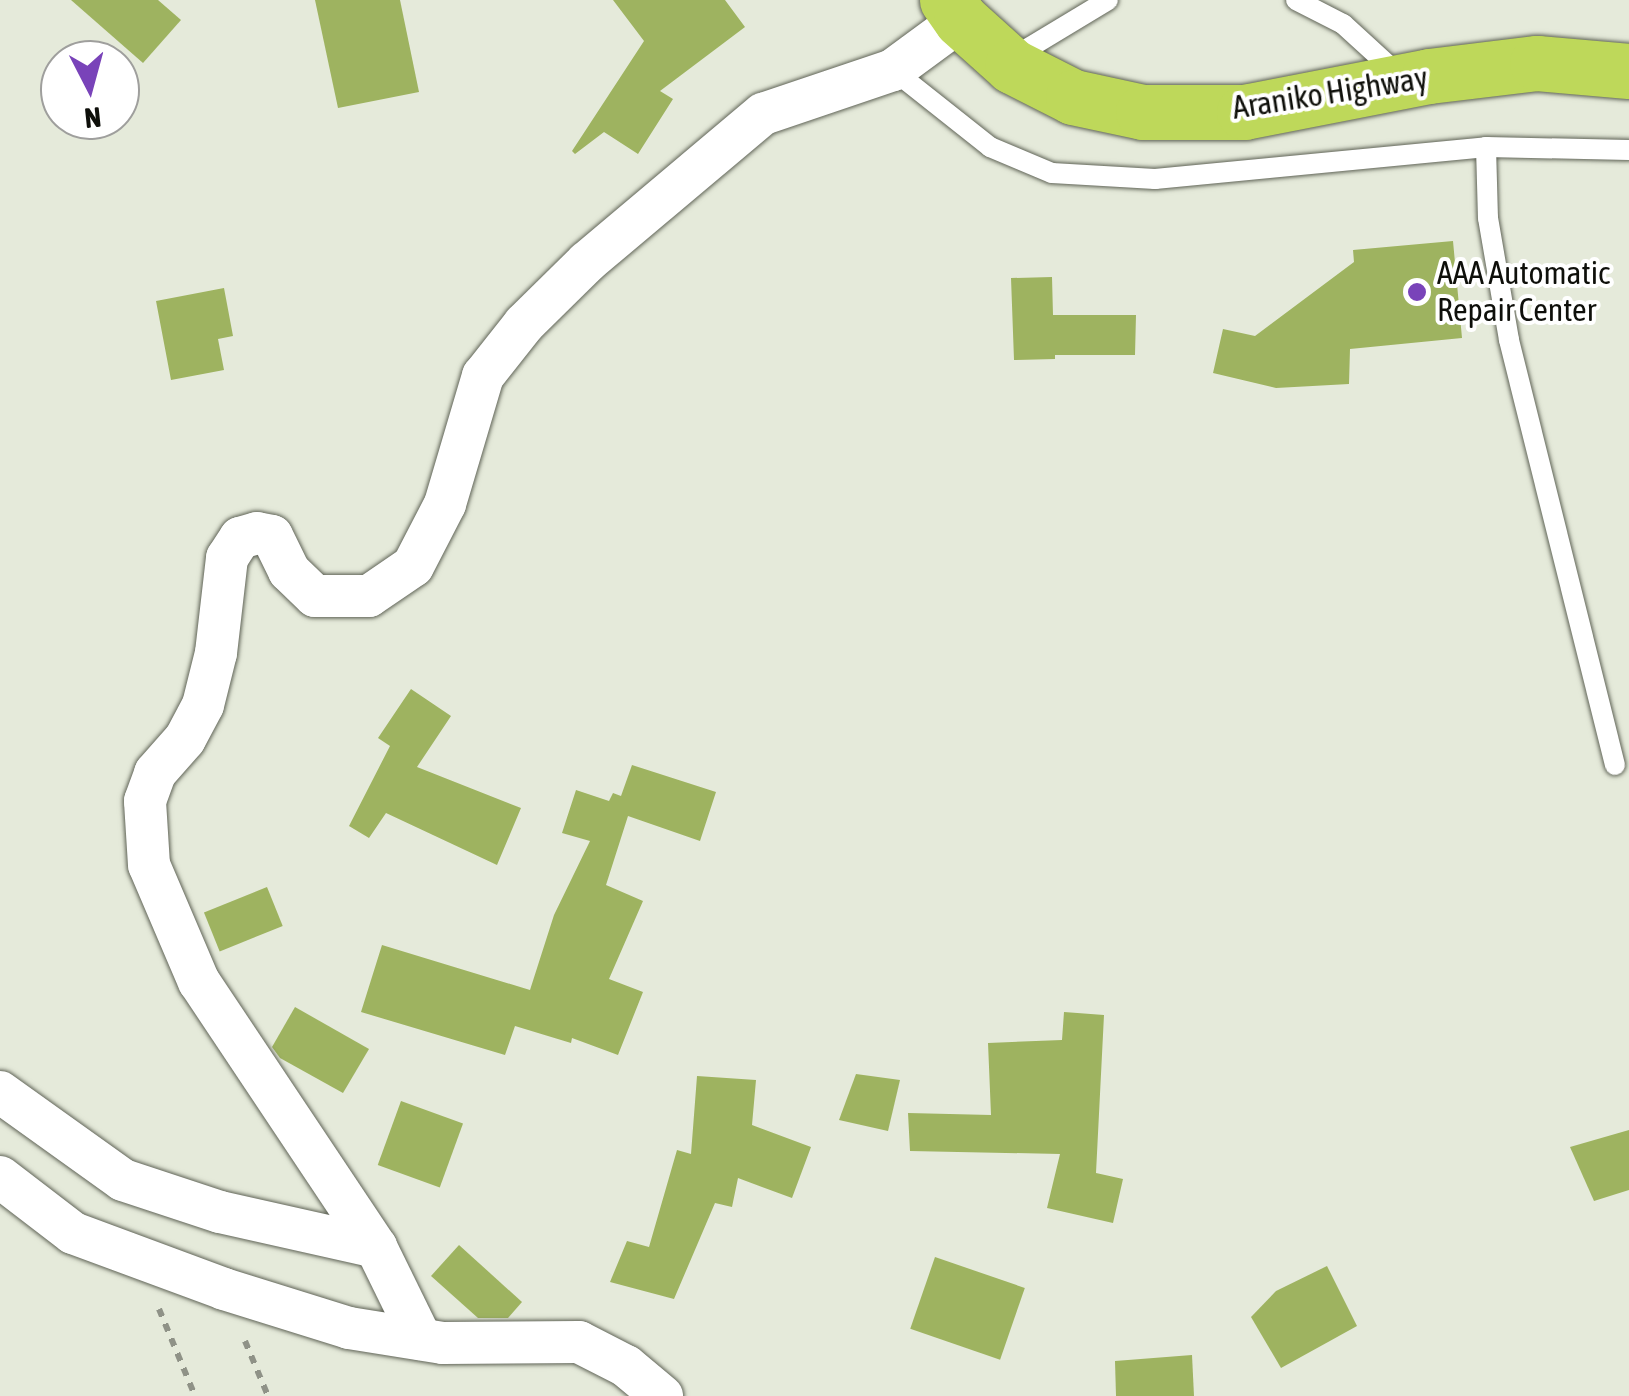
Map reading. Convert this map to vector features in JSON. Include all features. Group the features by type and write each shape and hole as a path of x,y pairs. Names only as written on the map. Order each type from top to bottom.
{"highway":[{"name":"Araniko Highway","path":"954,10 1007,61 1074,96 1143,112 1244,112 1405,81 1537,63 1629,70"}],"street":[{"path":"421,1339 376,1247 199,982 149,866 146,801 155,773 186,740 203,706 216,653 228,558 240,538 257,533 272,536 288,571 315,596 369,596 414,566 445,504 482,376 524,324 587,262 763,114 893,70 954,10"},
{"path":"0,1092 124,1180 220,1212 376,1247"},
{"path":"0,1177 73,1233 139,1261 350,1328 421,1339 579,1342 626,1366 662,1396"}],"lane":[{"path":"1007,61 1108,0"},
{"path":"1296,0 1343,24 1405,81"},
{"path":"893,70 990,147 1052,173 1155,179 1486,147 1629,150"},
{"path":"1486,147 1488,218 1509,340 1615,765"}],"path":[{"path":"139,1261 195,1396"}],"building":[{"path":"71,0 158,0 181,20 143,63 140,40 117,40"},
{"path":"315,0 400,0 419,92 338,108"},
{"path":"613,0 725,0 745,27 660,91 673,99 638,154 604,132 575,154 572,151 644,41"},
{"path":"1453,241 1462,338 1350,349 1349,384 1276,388 1213,373 1223,329 1255,336 1354,262 1353,250"},
{"path":"1052,277 1053,315 1136,315 1135,355 1055,355 1055,359 1014,360 1011,278"},
{"path":"224,288 233,336 218,339 224,370 171,380 156,301"},
{"path":"411,689 451,716 417,767 521,808 497,865 386,813 369,838 349,826 390,746 378,738"},
{"path":"632,765 716,792 700,841 628,816 606,885 643,901 609,979 643,992 618,1055 572,1038 571,1043 515,1026 505,1055 361,1012 382,945 530,990 554,915 590,841 562,833 576,790 609,801 613,793 621,796"},
{"path":"267,887 283,926 220,951 204,912"},
{"path":"295,1007 369,1049 343,1093 280,1058 272,1047"},
{"path":"1064,1012 1104,1015 1096,1173 1123,1179 1113,1223 1047,1208 1060,1154 910,1151 908,1113 991,1115 988,1043 1062,1040"},
{"path":"856,1074 900,1080 888,1131 839,1120"},
{"path":"697,1076 756,1080 752,1125 811,1147 792,1198 738,1178 732,1207 715,1203 674,1299 610,1282 627,1241 649,1247 677,1150 691,1154"},
{"path":"401,1101 463,1124 440,1187 378,1165"},
{"path":"1629,1130 1629,1190 1594,1201 1570,1147"},
{"path":"459,1245 522,1302 508,1318 478,1318 431,1276"},
{"path":"935,1257 1025,1288 1000,1360 910,1329"},
{"path":"1327,1266 1357,1326 1281,1368 1251,1317 1276,1291"},
{"path":"1192,1355 1194,1396 1116,1396 1115,1361"}],"place":[{"name":"AAA Automatic Repair Center","path":"1417,292"}]}
